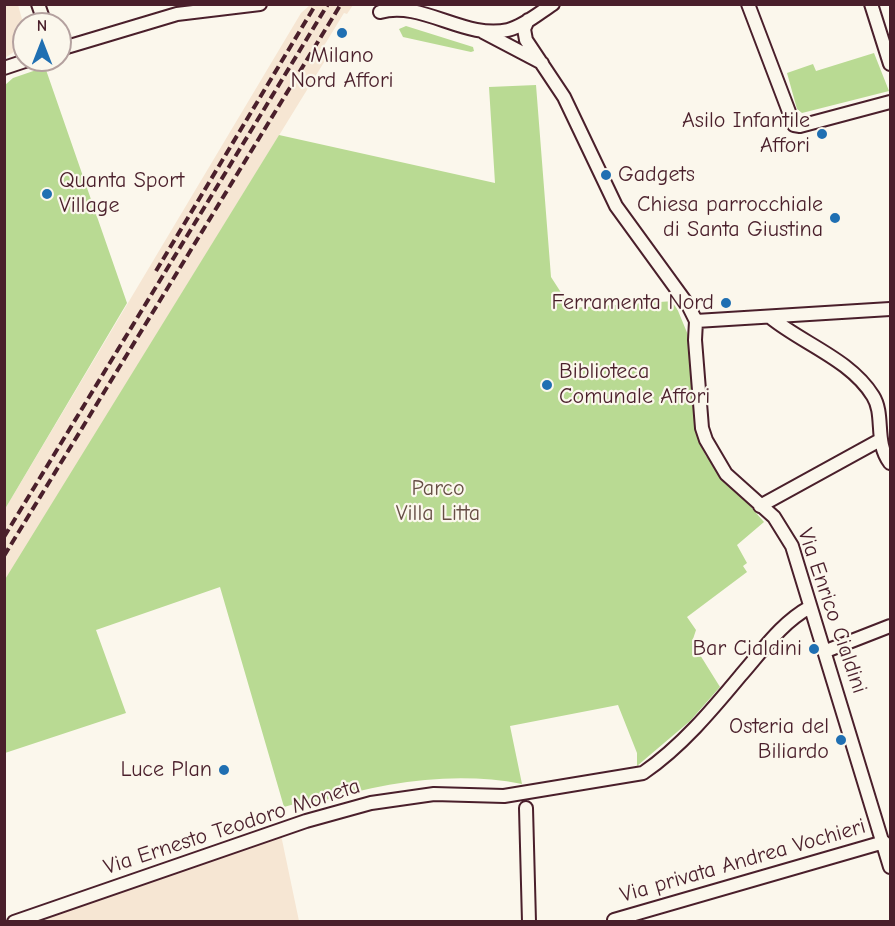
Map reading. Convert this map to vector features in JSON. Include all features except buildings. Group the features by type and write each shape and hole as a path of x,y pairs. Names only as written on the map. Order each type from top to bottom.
{"street":[{"path":"72,46 177,14 260,4"},
{"path":"381,12 404,7 474,27 505,30 528,20 553,4"},
{"path":"748,4 794,125 800,126 891,102"},
{"path":"871,4 891,64"},
{"path":"528,20 524,25 525,37 574,116 616,206 688,305 696,321 891,309"},
{"path":"474,27 543,63"},
{"path":"770,317 806,343 844,364 865,384 878,409 880,440 891,462"},
{"name":"Via Enrico Cialdini","path":"696,321 695,340 704,434 726,474 774,517 792,546 891,867"},
{"path":"760,506 880,440"},
{"name":"Via Ernesto Teodoro Moneta","path":"14,921 343,810 434,794 504,796 634,776 656,765 707,715 784,625 810,607"},
{"path":"826,651 891,626"},
{"path":"529,921 526,808 545,791"},
{"name":"Via Ernesto Teodoro Moneta","path":"504,796 526,808"},
{"name":"Via privata Andrea Vochieri","path":"614,920 884,842"}],"shaded area":[{"path":"5,4 18,5 20,12 12,12 12,53 5,58"},
{"path":"310,5 353,5 347,14 344,13 319,54 326,59 5,581 5,509 301,13"},
{"path":"281,835 299,921 31,922"}],"green space":[{"path":"406,26 473,47 474,51 403,37 399,29"},
{"path":"874,53 889,91 802,113 797,109 787,73 813,64 816,71"},
{"name":"Quanta Sport Village","path":"30,72 47,72 127,303 5,509 5,85 13,78"},
{"name":"Parco Villa Litta","path":"536,85 551,277 571,308 674,301 688,335 698,440 706,456 764,522 737,545 747,563 743,566 747,572 687,617 696,630 692,642 720,687 690,721 637,766 637,753 618,705 510,726 522,784 471,779 420,781 369,789 319,802 312,799 284,807 220,587 96,630 126,713 5,753 4,581 279,135 495,183 489,87"}],"railway":[{"path":"156,271 316,4"},
{"path":"4,537 328,4"},
{"path":"4,556 341,4"}],"place":[{"name":"Milano Nord Affori","path":"342,33"},
{"name":"Asilo Infantile Affori","path":"822,134"},
{"name":"Gadgets","path":"606,175"},
{"name":"Quanta Sport Village","path":"47,194"},
{"name":"Chiesa parrocchiale di Santa Giustina","path":"835,218"},
{"name":"Ferramenta Nord","path":"726,303"},
{"name":"Biblioteca Comunale Affori","path":"547,385"},
{"name":"Bar Cialdini","path":"814,649"},
{"name":"Osteria del Biliardo","path":"841,740"},
{"name":"Luce Plan","path":"224,770"}]}
